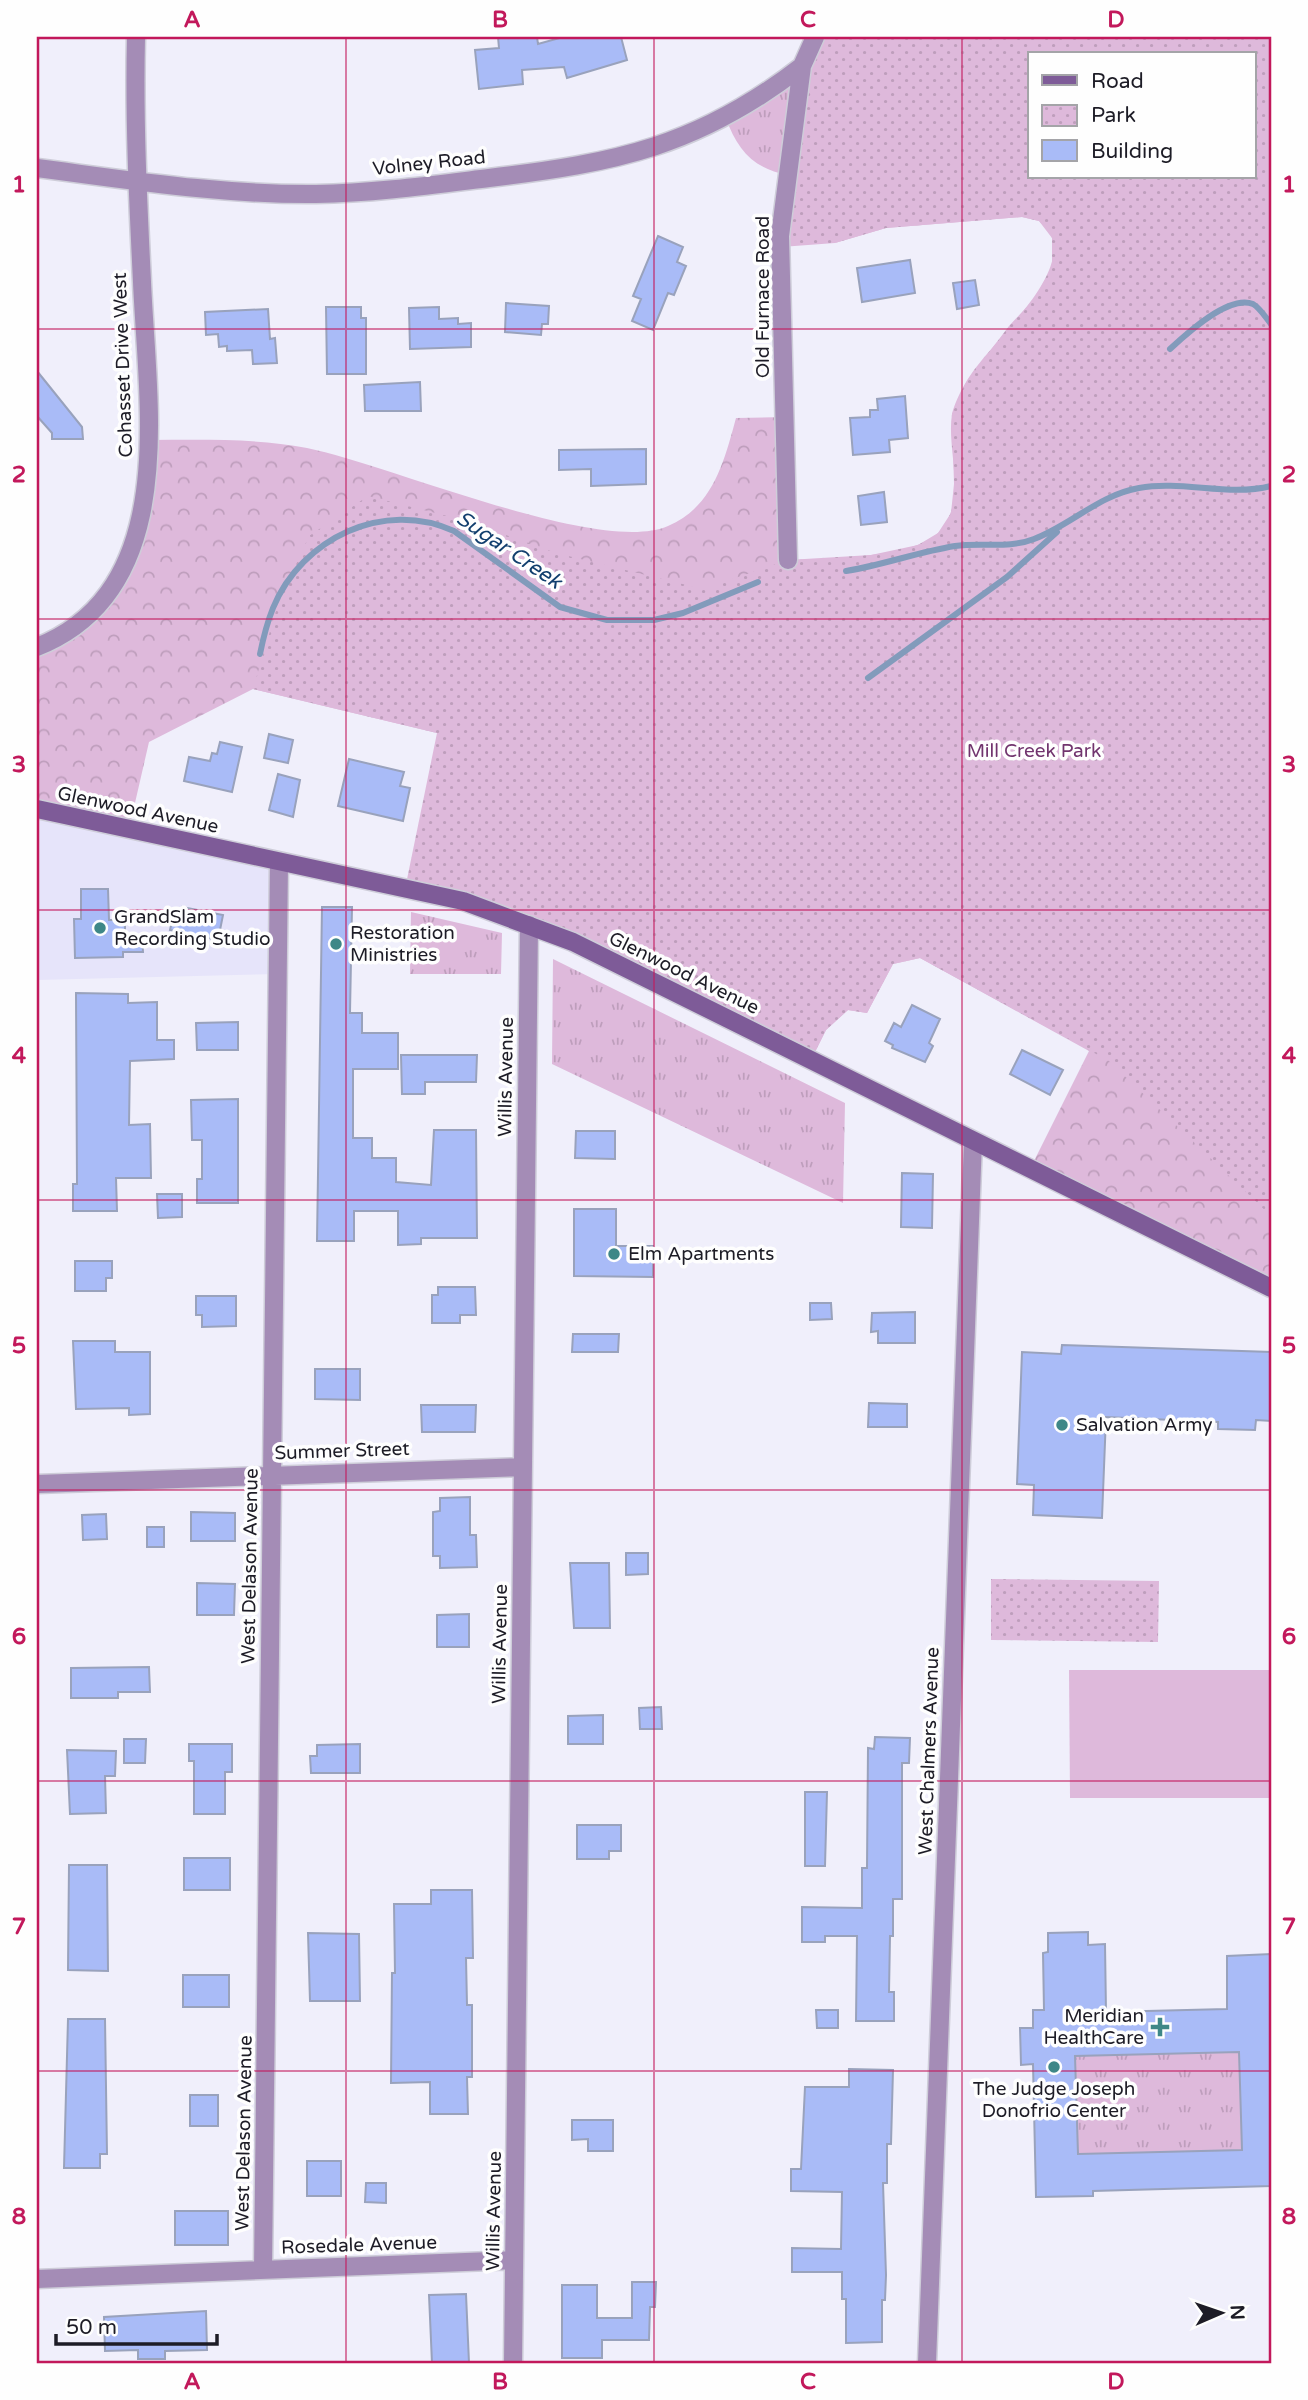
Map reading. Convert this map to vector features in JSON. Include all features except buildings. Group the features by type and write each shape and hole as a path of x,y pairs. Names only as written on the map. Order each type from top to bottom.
{"main road":[{"name":"Glenwood Avenue","path":"37,809 463,901 573,942 1271,1288"}],"street":[{"name":"Cohasset Drive West","path":"37,647 80,625 98,607 127,561 139,525 147,486 148,380 137,182 136,37"},
{"name":"Old Furnace Road","path":"788,560 780,236 802,66 815,37"},
{"name":"Volney Road","path":"37,168 137,182 271,193 322,194 402,189 570,167 648,150 714,125 767,94 802,66"},
{"name":"West Delason Avenue","path":"263,2269 279,862"},
{"name":"Willis Avenue","path":"513,2363 529,925"},
{"name":"West Chalmers Avenue","path":"927,2363 973,1141"},
{"name":"Summer Street","path":"37,1484 523,1467"},
{"name":"Rosedale Avenue","path":"37,2279 514,2260"}],"shaded area":[{"path":"37,809 279,862 278,974 37,980"}],"green space":[{"name":"Mill Creek Park","path":"815,37 1271,37 1271,1216 1109,1061 920,958 893,964 867,1013 848,1010 826,1030 811,1060 529,925 405,889 437,733 253,689 278,604 309,536 368,496 467,521 556,553 703,589 788,560 871,555 918,545 938,533 951,513 954,484 952,414 965,384 1009,326 1035,298 1052,267 1052,238 1039,221 1022,217 886,228 835,243 781,247"},
{"name":"Mill Creek Park","path":"1271,48 1271,1285 1030,1169 1089,1051 920,958 893,964 867,1013 848,1010 826,1030 811,1060 437,733 253,689 149,742 129,829 37,809 37,647 55,640 127,561 148,440 248,441 307,448 545,519 594,529 636,532 668,526 696,507 706,495 721,466 736,418 785,417 788,560 867,555 909,548 938,533 947,521 954,491 951,428 954,407 975,368 1036,294 1053,256 1052,238 1039,221 1022,217 886,228 835,243 1028,56 1028,178 1256,178"},
{"path":"802,66 788,175 766,168 748,156 741,149 726,118"},
{"path":"411,912 502,933 501,974 410,974"},
{"path":"553,959 845,1103 843,1203 552,1064"},
{"path":"991,1579 1159,1581 1158,1642 991,1640"},
{"path":"1069,1670 1271,1670 1271,1798 1070,1798"},
{"path":"1239,2052 1242,2150 1078,2154 1075,2056"}],"waterway":[{"path":"1170,349 1208,317 1243,302 1253,304 1271,324"},
{"name":"Sugar Creek","path":"846,571 955,546 1024,542 1047,533 1111,497 1139,488 1172,486 1238,490 1271,486"},
{"name":"Sugar Creek","path":"260,654 273,608 286,583 304,562 325,544 348,531 374,523 400,520 427,522 454,531 560,607 607,620 654,620 683,613 758,582"},
{"path":"868,678 1007,577 1057,532"}],"place":[{"name":"GrandSlam Recording Studio","path":"100,928"},
{"name":"Restoration Ministries","path":"336,944"},
{"name":"Elm Apartments","path":"614,1254"},
{"name":"Salvation Army","path":"1062,1425"},
{"name":"Meridian HealthCare","path":"1160,2027"},
{"name":"The Judge Joseph Donofrio Center","path":"1054,2067"}]}
